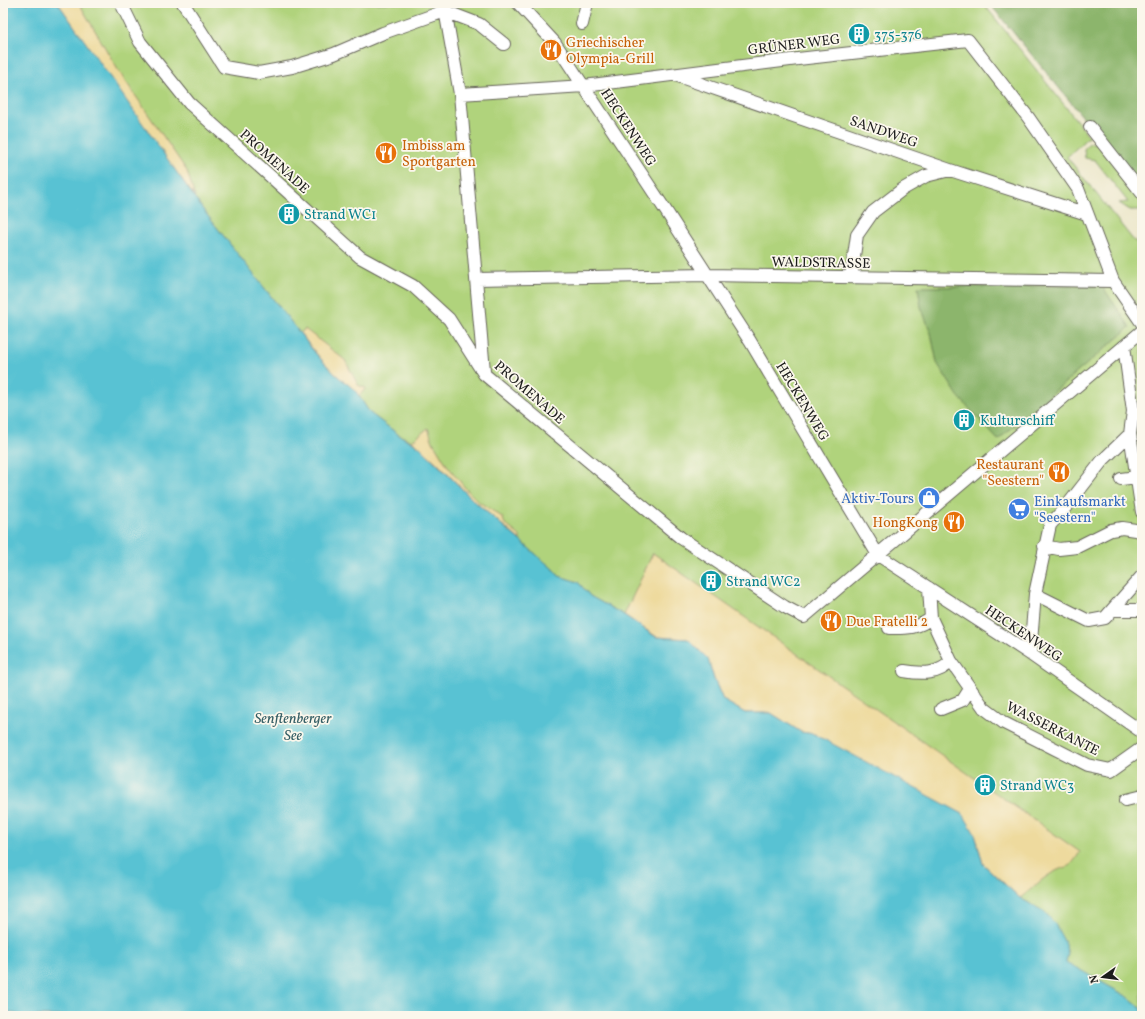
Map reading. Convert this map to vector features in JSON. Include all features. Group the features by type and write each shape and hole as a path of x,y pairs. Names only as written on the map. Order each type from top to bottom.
{"street":[{"name":"PROMENADE","path":"121,3 140,42 189,103 360,257 413,286 449,319 484,374 681,538 785,607 804,617 878,555"},
{"path":"183,3 224,67 259,73 292,67 334,54 445,7 480,24 504,44"},
{"name":"HECKENWEG","path":"518,3 555,43 584,86 750,341 878,555 1030,654 1142,732"},
{"path":"582,24 587,3"},
{"path":"445,7 460,94 484,374"},
{"name":"GRÜNER WEG","path":"460,94 584,86 672,74 968,40 1028,117 1078,189 1113,280"},
{"name":"SANDWEG","path":"672,74 950,170 1088,214"},
{"path":"1090,127 1142,193"},
{"path":"851,277 857,235 873,212 903,190 926,176 950,170"},
{"name":"WALDSTRASSE","path":"477,279 707,275 1113,280"},
{"path":"1113,280 1142,323"},
{"path":"878,555 1142,331"},
{"path":"1124,346 1137,409 1130,434 1139,481 1142,512"},
{"path":"1030,654 1035,594 1044,546 1050,524 1070,502 1102,461 1130,434"},
{"path":"1121,479 1139,481"},
{"path":"1044,546 1059,549 1077,547 1110,530 1122,528 1142,531"},
{"path":"1035,594 1089,620 1105,618 1142,576"},
{"name":"WASSERKANTE","path":"929,588 931,618 951,661 984,708 1004,723 1087,765 1112,770 1142,748"},
{"path":"1112,610 1142,610"},
{"path":"889,628 913,628 925,624 931,618"},
{"path":"904,670 921,674 944,669 951,661"},
{"path":"941,709 963,700 970,689"},
{"path":"1126,800 1142,796"}],"green space":[{"path":"58,3 983,3 1089,136 1067,157 1134,241 1142,243 1142,1008 1128,997 1065,962 1068,954 1064,941 1045,912 1020,898 624,615 590,596 578,582 559,576 553,569 474,501 412,441 399,435 370,413 355,390 317,355 204,211"},
{"path":"989,3 1142,3 1142,192 1087,122"},
{"path":"1089,143 1096,143 1142,201 1142,210 1130,210 1119,203 1128,202 1095,160 1085,158 1084,149"},
{"path":"1102,286 1130,327 998,440 958,396 937,363 931,333 921,307 918,287"}],"sand":[{"path":"58,3 79,3 118,70 187,171 195,197 146,131"},
{"path":"305,329 345,360 358,385 366,388 359,396 324,363 300,333"},
{"path":"428,428 433,442 447,465 466,489 479,502 502,517 505,524 520,536 520,540 474,501 436,462 412,441"},
{"path":"653,553 1080,852 1076,858 1069,866 1050,875 1020,898 983,864 975,834 814,734 801,732 771,713 745,713 723,700 714,679 708,659 688,639 657,637 624,615"}],"water":[{"name":"Senftenberger See","path":"3,3 58,3 204,211 317,355 335,374 355,390 370,413 399,435 420,447 474,501 553,569 559,576 578,582 590,596 624,615 656,637 688,639 708,659 714,679 723,700 745,713 771,713 801,732 814,734 963,814 975,834 983,864 1020,898 1045,912 1055,924 1064,941 1068,954 1066,962 1128,997 1142,1008 1142,1016 25,1016 3,1011"}],"place":[{"name":"375-376","path":"859,34"},
{"name":"Griechischer Olympia-Grill","path":"551,50"},
{"name":"Imbiss am Sportgarten","path":"386,153"},
{"name":"Strand WC1","path":"289,214"},
{"name":"Kulturschiff","path":"964,420"},
{"name":"Restaurant \"Seestern\"","path":"1059,472"},
{"name":"Aktiv-Tours","path":"929,498"},
{"name":"Einkaufsmarkt \"Seestern\"","path":"1019,509"},
{"name":"HongKong","path":"954,522"},
{"name":"Strand WC2","path":"711,581"},
{"name":"Due Fratelli 2","path":"831,621"},
{"name":"Strand WC3","path":"985,785"}]}
